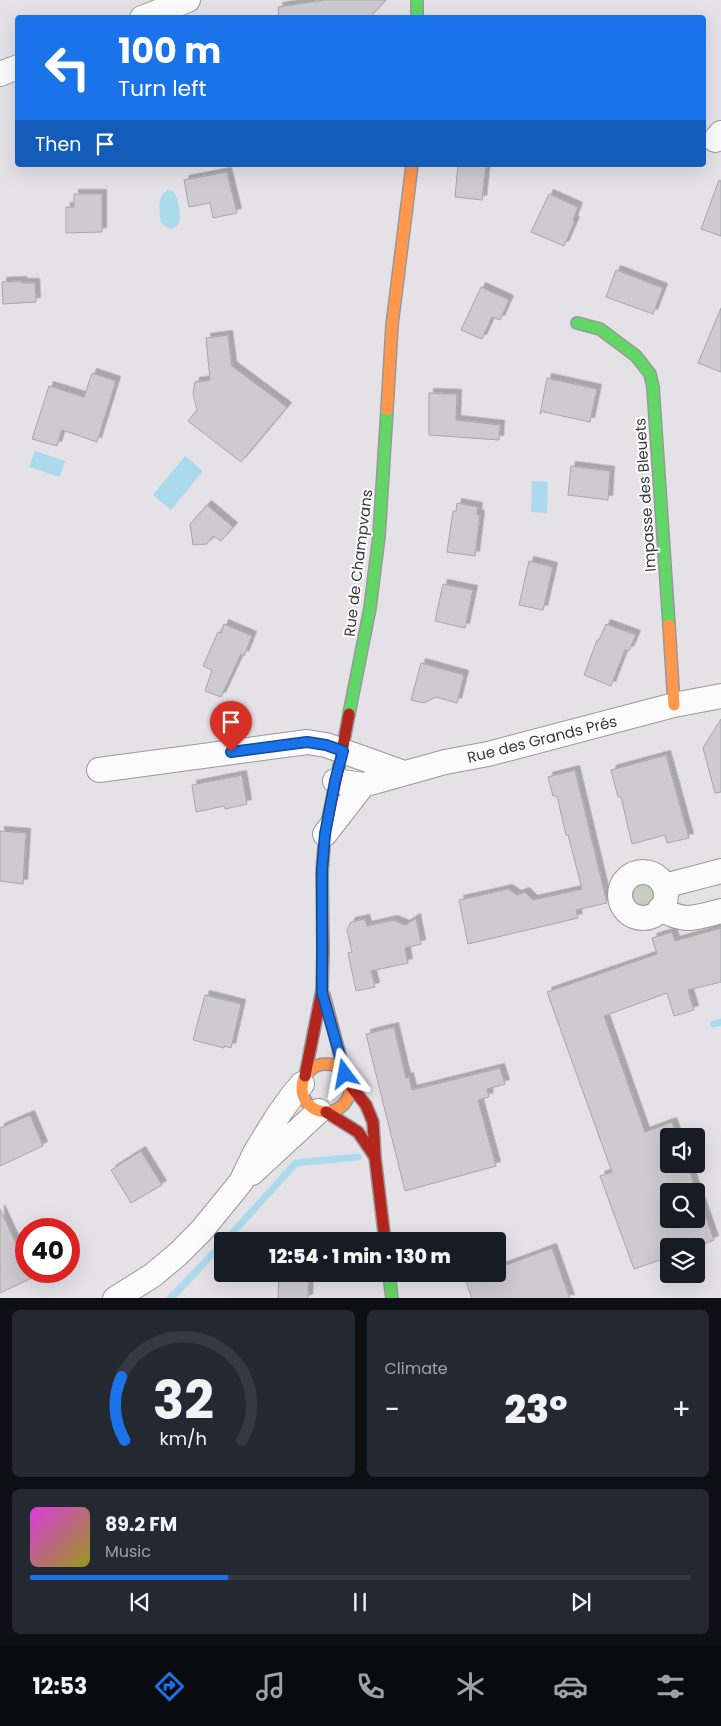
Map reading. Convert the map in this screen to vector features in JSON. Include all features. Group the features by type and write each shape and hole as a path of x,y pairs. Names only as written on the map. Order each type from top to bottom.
{"street":[{"path":"150,15 188,0"},
{"path":"417,0 417,15"},
{"path":"0,74 15,68"},
{"name":"Rue de Champvans","path":"304,1080 322,992 322,869 325,834 370,608 379,536 392,325 412,167"},
{"name":"Impasse des Bleuets","path":"578,324 600,329 636,356 650,374 653,387 674,705"},
{"name":"Rue des Grands Prés","path":"335,781 363,785 445,762 488,754 674,705 721,696"},
{"path":"100,770 307,742 326,745 404,773"},
{"path":"325,834 363,785"},
{"path":"664,886 721,871"},
{"path":"644,872 658,878 664,886 666,899 660,910 652,916 646,918 632,915 622,904 620,890 623,883 636,873 644,872"},
{"path":"660,910 673,916 690,919 721,911"},
{"name":"Rue de Champvans","path":"322,992 348,1079"},
{"path":"241,1182 256,1151 274,1121 313,1068 324,1064 336,1066 348,1079 366,1105 373,1122 374,1156 384,1232"},
{"path":"115,1298 153,1275 178,1254 201,1231 241,1182 265,1162 290,1136 322,1111 337,1109 342,1106 348,1096 348,1079"},
{"path":"304,1080 306,1100 309,1105 358,1132 374,1156"},
{"path":"390,1282 392,1298"}],"green space":[{"path":"643,884 648,885 654,891 654,901 648,907 643,908 638,907 632,901 631,896 632,891 638,885"}],"water":[{"path":"168,190 173,191 179,206 179,223 174,228 168,228 161,223 160,200"},
{"path":"35,451 65,461 60,477 29,467"},
{"path":"185,456 203,471 171,510 153,495"},
{"path":"532,481 548,482 547,513 531,512"}],"building":[{"path":"324,0 386,0 372,15 279,15 278,7"},
{"path":"458,167 486,167 482,200 455,197"},
{"path":"227,172 237,213 213,218 210,203 189,207 184,180"},
{"path":"719,180 721,181 721,236 701,229"},
{"path":"74,194 102,194 102,232 66,233 66,207 74,207"},
{"path":"549,194 578,207 573,220 575,221 564,246 531,232"},
{"path":"616,270 663,288 653,314 606,297"},
{"path":"22,281 22,283 35,283 36,302 3,304 2,282"},
{"path":"481,287 509,300 500,320 492,317 482,339 461,330"},
{"path":"721,308 721,372 698,363"},
{"path":"228,335 232,366 287,407 241,462 188,421 197,410 193,393 195,382 210,380 206,338"},
{"path":"92,373 116,381 97,442 62,430 57,446 32,439 49,386 84,397"},
{"path":"547,378 597,389 590,422 544,412 544,410 540,414"},
{"path":"429,393 457,394 456,420 500,425 499,440 429,435"},
{"path":"571,466 610,471 608,500 568,495"},
{"path":"457,503 478,507 477,514 480,515 475,556 447,552 453,511 456,511"},
{"path":"207,505 233,527 221,541 213,536 207,544 193,545 190,524"},
{"path":"529,561 553,567 543,610 519,605"},
{"path":"443,584 473,590 465,628 435,621"},
{"path":"224,624 252,636 244,656 241,654 221,697 205,691 212,670 203,666 218,632 221,633"},
{"path":"606,624 636,635 629,651 625,650 611,686 584,675 597,640 599,640"},
{"path":"421,663 464,675 457,703 436,697 424,703 411,700"},
{"path":"721,719 721,792 715,793 703,748"},
{"path":"666,755 689,838 667,843 665,835 632,844 621,797 618,797 611,770"},
{"path":"575,770 607,903 576,910 578,918 468,944 459,900 508,889 517,895 525,892 533,900 582,889 557,796 553,796 548,777"},
{"path":"242,775 247,804 225,809 224,806 196,812 192,785"},
{"path":"0,831 26,833 23,884 0,881"},
{"path":"416,918 421,944 405,948 408,963 371,971 375,987 356,991 348,953 352,952 347,930 351,922 365,919 367,926 393,920 405,925"},
{"path":"721,928 721,982 688,990 694,1010 674,1016 667,993 604,1016 645,1132 672,1122 674,1128 660,1128 660,1173 690,1173 694,1183 660,1183 660,1228 705,1228 705,1215 714,1240 705,1244 705,1238 660,1238 660,1260 634,1269 600,1176 612,1172 547,992 657,954 652,938 672,932 675,941"},
{"path":"205,995 241,1004 231,1048 193,1040"},
{"path":"394,1027 406,1078 409,1077 412,1090 500,1068 505,1084 487,1089 489,1097 478,1100 496,1166 405,1191 366,1034"},
{"path":"30,1115 43,1146 0,1166 0,1128"},
{"path":"141,1151 162,1185 131,1203 111,1170"},
{"path":"0,1209 15,1241 15,1283 21,1283 0,1293"},
{"path":"552,1248 570,1298 472,1298 466,1282 506,1282 506,1265"},
{"path":"279,1282 309,1282 308,1298 278,1298"}],"waterway":[{"path":"714,1024 721,1022"},
{"path":"233,1232 296,1163 358,1157"},
{"path":"171,1298 214,1252"}],"traffic: fast":[{"path":"417,0 417,15"},
{"path":"577,323 600,329 636,356 650,374 653,387 669,625"},
{"path":"349,714 370,608 379,536 387,410"},
{"path":"390,1282 392,1298"}],"traffic: slow":[{"path":"387,410 392,325 412,167"},
{"path":"669,625 674,705"},
{"path":"324,995 345,1074"},
{"path":"326,1064 335,1066 343,1071 348,1079 350,1088 348,1097 343,1105 335,1110 326,1112 317,1110 309,1105 304,1097 302,1088 304,1079 309,1071 317,1066 326,1064"}],"traffic: jam":[{"path":"305,1076 322,990 322,873 325,833 349,714"},
{"path":"350,1085 366,1105 373,1122 384,1232"},
{"path":"326,1112 358,1132 375,1157"}],"route":[{"path":"231,752 307,742 326,745 343,751 325,834 322,869 322,992 345,1074"}]}
